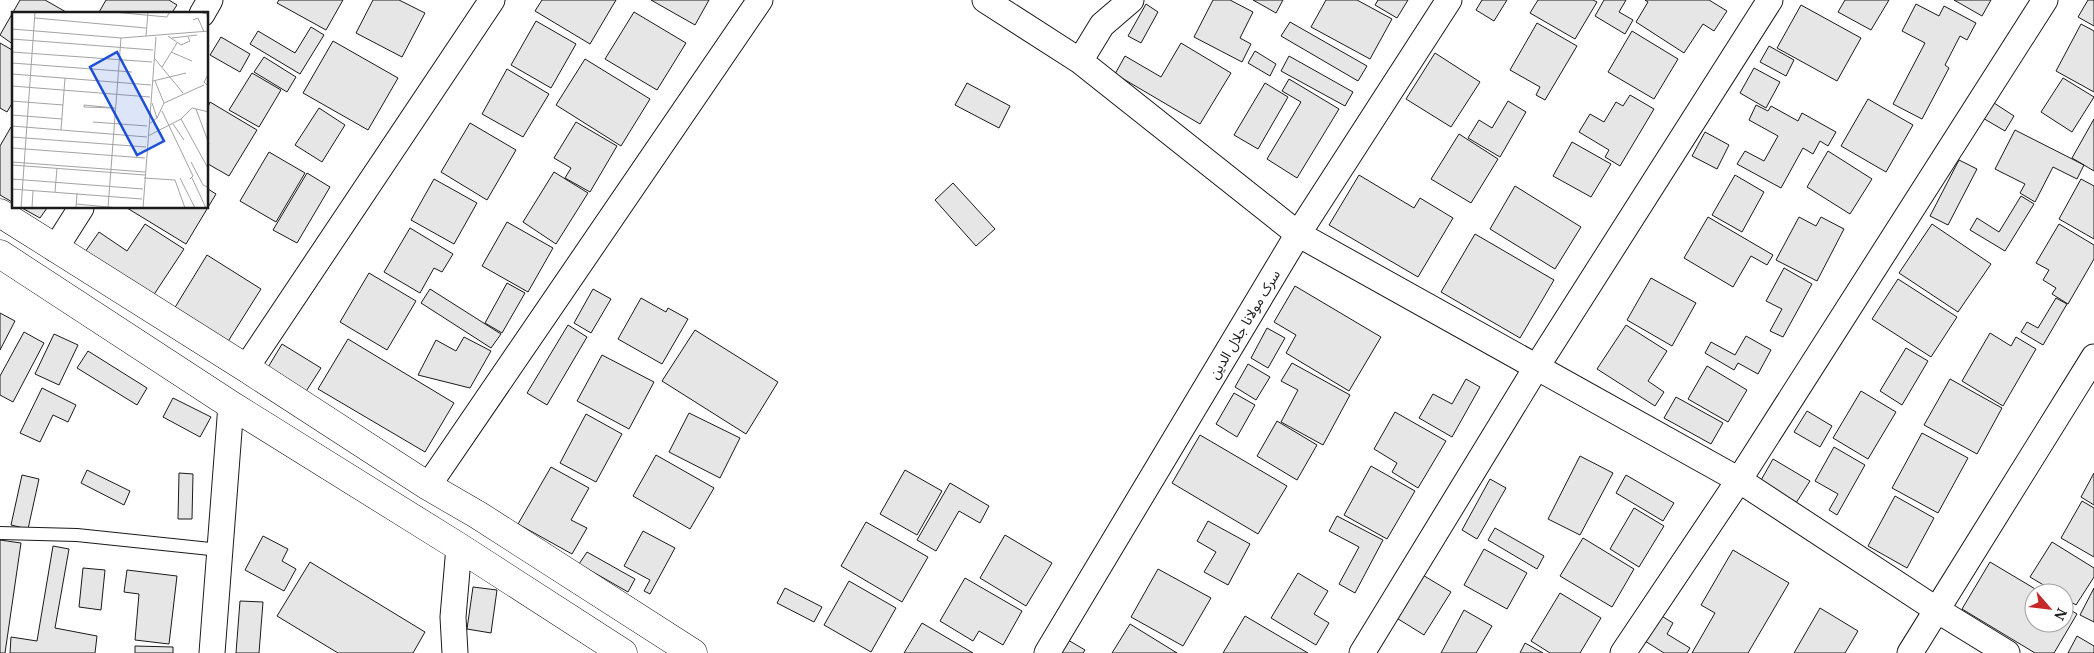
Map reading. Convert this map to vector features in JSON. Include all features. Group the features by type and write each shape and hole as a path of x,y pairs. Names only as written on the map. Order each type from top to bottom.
{"main road":[{"path":"0,213 246,368 428,486 478,515 692,653"},
{"path":"0,254 231,405 459,547 623,653"}],"street":[{"path":"203,12 210,0"},
{"path":"246,368 492,0"},
{"path":"428,486 760,0"},
{"path":"985,0 1080,61 1298,234 1739,480 1937,610 2007,653"},
{"path":"1102,25 1104,0"},
{"path":"1080,61 1102,25 1131,0"},
{"name":"سرک مولانا جلال الدین","path":"1047,653 1298,234 1449,0"},
{"path":"1362,653 1536,368 1770,0"},
{"path":"1623,653 1739,480 2045,0"},
{"path":"55,249 80,209"},
{"path":"1910,653 2094,357"},
{"path":"212,653 231,405"},
{"path":"455,653 453,617 459,547"}],"lane":[{"path":"0,533 77,535 220,550"}],"building":[{"path":"20,0 45,0 66,12 13,12"},
{"path":"106,0 169,0 177,5 172,12 99,12"},
{"path":"279,0 343,0 326,30 277,3"},
{"path":"373,0 399,0 425,13 402,57 356,33"},
{"path":"542,0 616,0 590,44 535,11"},
{"path":"651,0 709,0 695,25"},
{"path":"1213,0 1230,0 1253,12 1240,38 1251,44 1242,62 1194,37"},
{"path":"1253,0 1283,0 1276,13"},
{"path":"1326,0 1357,0 1392,19 1370,59 1311,27"},
{"path":"1378,0 1408,0 1397,18 1375,5"},
{"path":"1482,0 1507,0 1494,21 1476,10"},
{"path":"1538,0 1593,0 1597,2 1575,39 1530,13"},
{"path":"1604,0 1626,0 1619,12 1633,20 1625,34 1595,16"},
{"path":"1645,0 1709,0 1727,11 1714,31 1703,24 1684,53 1636,22 1648,2"},
{"path":"1845,0 1889,0 1871,30 1838,12"},
{"path":"1954,0 1991,0 1982,16"},
{"path":"2088,0 2094,0 2094,26 2078,17"},
{"path":"1146,4 1158,12 1141,43 1128,36"},
{"path":"1916,4 1939,16 1944,6 1976,23 1967,40 1960,36 1945,65 1949,68 1922,119 1893,104 1925,43 1902,31"},
{"path":"1801,5 1861,38 1837,81 1777,48"},
{"path":"634,12 686,43 657,90 605,59"},
{"path":"12,14 12,44 0,35"},
{"path":"536,21 576,44 551,88 511,65"},
{"path":"1290,22 1367,66 1358,81 1281,36"},
{"path":"1537,23 1577,46 1545,100 1536,95 1540,87 1510,70"},
{"path":"2081,24 2094,31 2094,92 2056,71"},
{"path":"311,27 324,35 300,74 250,44 258,31 295,53"},
{"path":"1632,31 1678,59 1654,99 1608,72"},
{"path":"221,37 250,54 240,72 210,55"},
{"path":"333,41 398,78 368,130 303,93"},
{"path":"0,43 12,50 12,103 7,112 0,108"},
{"path":"1181,43 1231,73 1200,124 1115,74 1125,56 1161,77"},
{"path":"1769,46 1794,60 1786,76 1760,62"},
{"path":"1255,51 1276,64 1270,76 1248,63"},
{"path":"1435,53 1480,82 1451,127 1406,99"},
{"path":"1289,56 1353,92 1345,106 1281,71"},
{"path":"264,57 296,77 287,92 254,72"},
{"path":"585,59 650,99 621,146 556,105"},
{"path":"1754,68 1780,82 1766,108 1740,93"},
{"path":"507,69 549,94 523,137 482,114"},
{"path":"252,73 281,90 259,127 229,110"},
{"path":"2063,78 2094,97 2072,132 2041,112"},
{"path":"1289,79 1339,109 1297,178 1267,159 1301,102 1282,91"},
{"path":"967,83 1010,106 999,128 955,105"},
{"path":"1265,83 1288,97 1258,149 1234,135"},
{"path":"1630,95 1654,109 1620,166 1605,157 1609,150 1579,132 1590,114 1604,122 1616,102 1623,106"},
{"path":"1868,99 1913,125 1886,172 1841,146"},
{"path":"1508,101 1526,112 1500,157 1468,138 1479,120 1492,128"},
{"path":"1991,101 2014,116 2005,131 1981,117"},
{"path":"210,102 257,130 229,176 209,165"},
{"path":"1756,105 1768,111 1771,106 1798,121 1802,113 1836,132 1828,146 1820,141 1813,154 1803,148 1781,188 1737,164 1745,151 1764,161 1778,136 1749,120"},
{"path":"319,108 345,125 322,162 295,145"},
{"path":"2094,119 2094,171 2072,158"},
{"path":"576,122 617,146 590,192 565,178 571,168 554,158"},
{"path":"470,123 516,150 487,200 441,172"},
{"path":"11,127 12,202 0,195 0,146"},
{"path":"2015,130 2084,165 2077,179 2053,167 2035,202 2020,193 2025,184 1995,169"},
{"path":"1705,132 1729,145 1717,169 1692,156"},
{"path":"1459,134 1498,159 1471,203 1431,179"},
{"path":"1572,142 1611,164 1591,197 1553,176"},
{"path":"1828,151 1872,179 1850,214 1807,187"},
{"path":"269,152 305,173 276,222 240,201"},
{"path":"1959,160 1977,169 1948,225 1930,216"},
{"path":"554,172 588,193 556,244 523,222"},
{"path":"307,173 330,187 297,243 273,230"},
{"path":"1359,175 1414,208 1420,198 1453,218 1418,277 1329,225"},
{"path":"1735,175 1764,192 1742,232 1712,215"},
{"path":"434,179 477,203 454,244 411,220"},
{"path":"2081,179 2094,186 2094,239 2059,219"},
{"path":"953,183 995,229 976,246 935,200"},
{"path":"1515,186 1581,227 1555,269 1490,229"},
{"path":"209,190 216,194 209,205"},
{"path":"2021,196 2034,204 2005,251 1970,230 1977,218 1999,232"},
{"path":"24,209 46,209 40,218"},
{"path":"129,209 207,209 186,244"},
{"path":"1708,217 1773,255 1767,265 1751,256 1733,287 1684,258"},
{"path":"1799,217 1816,226 1821,217 1844,229 1817,281 1776,260"},
{"path":"507,222 553,248 528,292 482,266"},
{"path":"145,224 184,249 153,296 85,252 99,232 127,251"},
{"path":"1932,224 1991,264 1958,312 1899,273"},
{"path":"2059,224 2094,245 2094,259 2068,304 2052,294 2056,288 2043,280 2049,270 2036,263"},
{"path":"410,228 453,254 442,272 434,268 420,293 384,272"},
{"path":"1475,234 1554,280 1520,338 1441,292"},
{"path":"207,255 261,289 227,343 174,309"},
{"path":"1784,268 1812,284 1783,337 1770,331 1782,309 1766,301"},
{"path":"369,273 416,301 387,350 340,322"},
{"path":"1651,278 1696,303 1672,346 1627,320"},
{"path":"1898,279 1957,317 1931,357 1872,319"},
{"path":"507,283 525,293 502,333 485,323"},
{"path":"1295,286 1381,337 1349,391 1286,353 1296,335 1274,322"},
{"path":"430,289 501,334 491,348 421,303"},
{"path":"593,289 611,299 591,333 574,323"},
{"path":"641,298 666,312 668,308 688,319 662,364 618,339"},
{"path":"2056,298 2067,304 2043,345 2021,332 2027,322 2038,328"},
{"path":"0,313 15,321 0,350"},
{"path":"568,325 587,337 547,405 527,393"},
{"path":"1626,325 1667,351 1648,381 1664,392 1655,406 1597,369"},
{"path":"1267,328 1285,338 1268,368 1251,358"},
{"path":"695,330 778,382 746,434 662,381"},
{"path":"24,332 44,343 13,402 0,395 0,376"},
{"path":"1990,333 2011,346 2016,337 2036,349 2003,406 1962,381"},
{"path":"54,334 78,345 59,385 35,374"},
{"path":"1746,336 1771,350 1758,374 1738,363 1734,370 1705,353 1711,342 1735,355"},
{"path":"464,337 491,351 470,388 418,375 436,340 456,351"},
{"path":"348,339 454,403 425,452 318,389"},
{"path":"282,344 321,368 305,393 267,369"},
{"path":"1906,348 1928,361 1902,405 1880,391"},
{"path":"88,351 147,388 137,405 77,368"},
{"path":"602,355 654,382 629,429 577,401"},
{"path":"1292,363 1350,395 1323,445 1281,422 1298,390 1281,381"},
{"path":"1248,364 1270,377 1256,400 1235,387"},
{"path":"1707,366 1747,390 1728,422 1688,399"},
{"path":"1466,379 1480,387 1452,437 1419,418 1433,394 1452,404"},
{"path":"1950,379 2002,408 1977,454 1924,425"},
{"path":"42,388 76,405 68,422 53,415 40,442 20,433"},
{"path":"1861,391 1896,412 1868,459 1833,438"},
{"path":"1234,393 1255,405 1237,437 1216,424"},
{"path":"1676,397 1723,423 1711,444 1664,418"},
{"path":"173,398 211,417 200,437 163,417"},
{"path":"1807,411 1832,426 1820,447 1794,432"},
{"path":"1395,412 1446,441 1418,488 1392,472 1397,463 1374,449"},
{"path":"689,413 740,438 720,478 669,452"},
{"path":"586,414 622,434 596,482 560,463"},
{"path":"1277,421 1317,445 1297,480 1257,456"},
{"path":"1922,433 1968,458 1938,513 1892,488"},
{"path":"1200,435 1287,486 1258,534 1172,483"},
{"path":"1834,447 1865,465 1837,515 1829,510 1838,494 1815,481"},
{"path":"656,455 714,488 690,529 633,496"},
{"path":"1580,456 1613,473 1580,535 1548,519"},
{"path":"1773,459 1810,481 1796,503 1760,482"},
{"path":"1371,466 1415,491 1387,539 1344,515"},
{"path":"551,467 589,488 571,520 587,528 572,554 518,524"},
{"path":"87,470 130,491 124,505 81,483"},
{"path":"905,470 942,491 917,535 880,514"},
{"path":"179,473 193,474 192,519 178,519"},
{"path":"2094,473 2094,505 2081,497"},
{"path":"22,475 39,479 28,529 11,525"},
{"path":"1626,475 1674,503 1663,521 1616,493"},
{"path":"1490,479 1506,488 1477,539 1462,530"},
{"path":"950,483 989,506 980,523 959,511 936,551 917,540"},
{"path":"1895,496 1934,518 1907,568 1868,546"},
{"path":"2082,501 2094,508 2094,557 2061,538"},
{"path":"1634,508 1664,526 1639,567 1610,549"},
{"path":"1337,516 1383,540 1355,593 1339,584 1359,547 1329,531"},
{"path":"1208,521 1250,544 1228,585 1204,572 1216,552 1197,541"},
{"path":"866,522 928,557 902,602 841,566"},
{"path":"1495,528 1544,556 1537,569 1488,540"},
{"path":"643,531 675,548 650,594 644,591 650,580 624,566"},
{"path":"1005,535 1052,563 1026,606 980,578"},
{"path":"263,536 288,549 282,561 296,569 284,591 245,570"},
{"path":"1583,538 1634,569 1612,607 1560,576"},
{"path":"0,540 21,543 5,653 0,653"},
{"path":"2052,542 2094,568 2094,577 2076,605 2074,604 2074,583 2040,583 2030,577"},
{"path":"53,546 69,549 55,628 97,636 95,653 10,653 11,637 37,641"},
{"path":"1484,549 1527,573 1507,609 1464,585"},
{"path":"1733,550 1789,583 1748,653 1692,653 1715,613 1701,605"},
{"path":"587,552 635,579 628,592 579,564"},
{"path":"310,562 425,632 413,653 338,653 277,616"},
{"path":"1990,562 2025,583 2024,633 2066,633 2054,653 2035,653 1962,609"},
{"path":"83,568 105,570 101,610 79,607"},
{"path":"1158,569 1211,598 1183,646 1131,617"},
{"path":"127,570 177,576 169,644 135,640 139,594 124,592"},
{"path":"1298,573 1328,591 1314,614 1329,623 1316,645 1271,618"},
{"path":"1421,574 1451,592 1424,635 1395,617"},
{"path":"965,578 1022,611 1003,645 979,631 973,641 940,621"},
{"path":"849,581 896,608 871,652 824,625"},
{"path":"473,587 497,590 491,633 467,629"},
{"path":"785,588 822,607 814,622 777,603"},
{"path":"2094,588 2094,622 2080,615"},
{"path":"1560,593 1601,618 1580,653 1550,653 1531,641"},
{"path":"240,601 263,602 259,653 236,653"},
{"path":"1820,608 1858,631 1845,653 1794,653"},
{"path":"1464,610 1492,626 1476,653 1441,653"},
{"path":"1660,615 1673,623 1667,634 1690,648 1687,653 1664,653 1645,641"},
{"path":"1245,616 1308,653 1223,653"},
{"path":"922,623 973,653 904,653"},
{"path":"1130,624 1177,653 1112,653"},
{"path":"2077,636 2094,646 2094,653 2068,653"},
{"path":"1068,640 1085,650 1083,653 1061,653"},
{"path":"1525,643 1543,653 1520,653"},
{"path":"135,646 173,647 173,653 135,653"}]}
